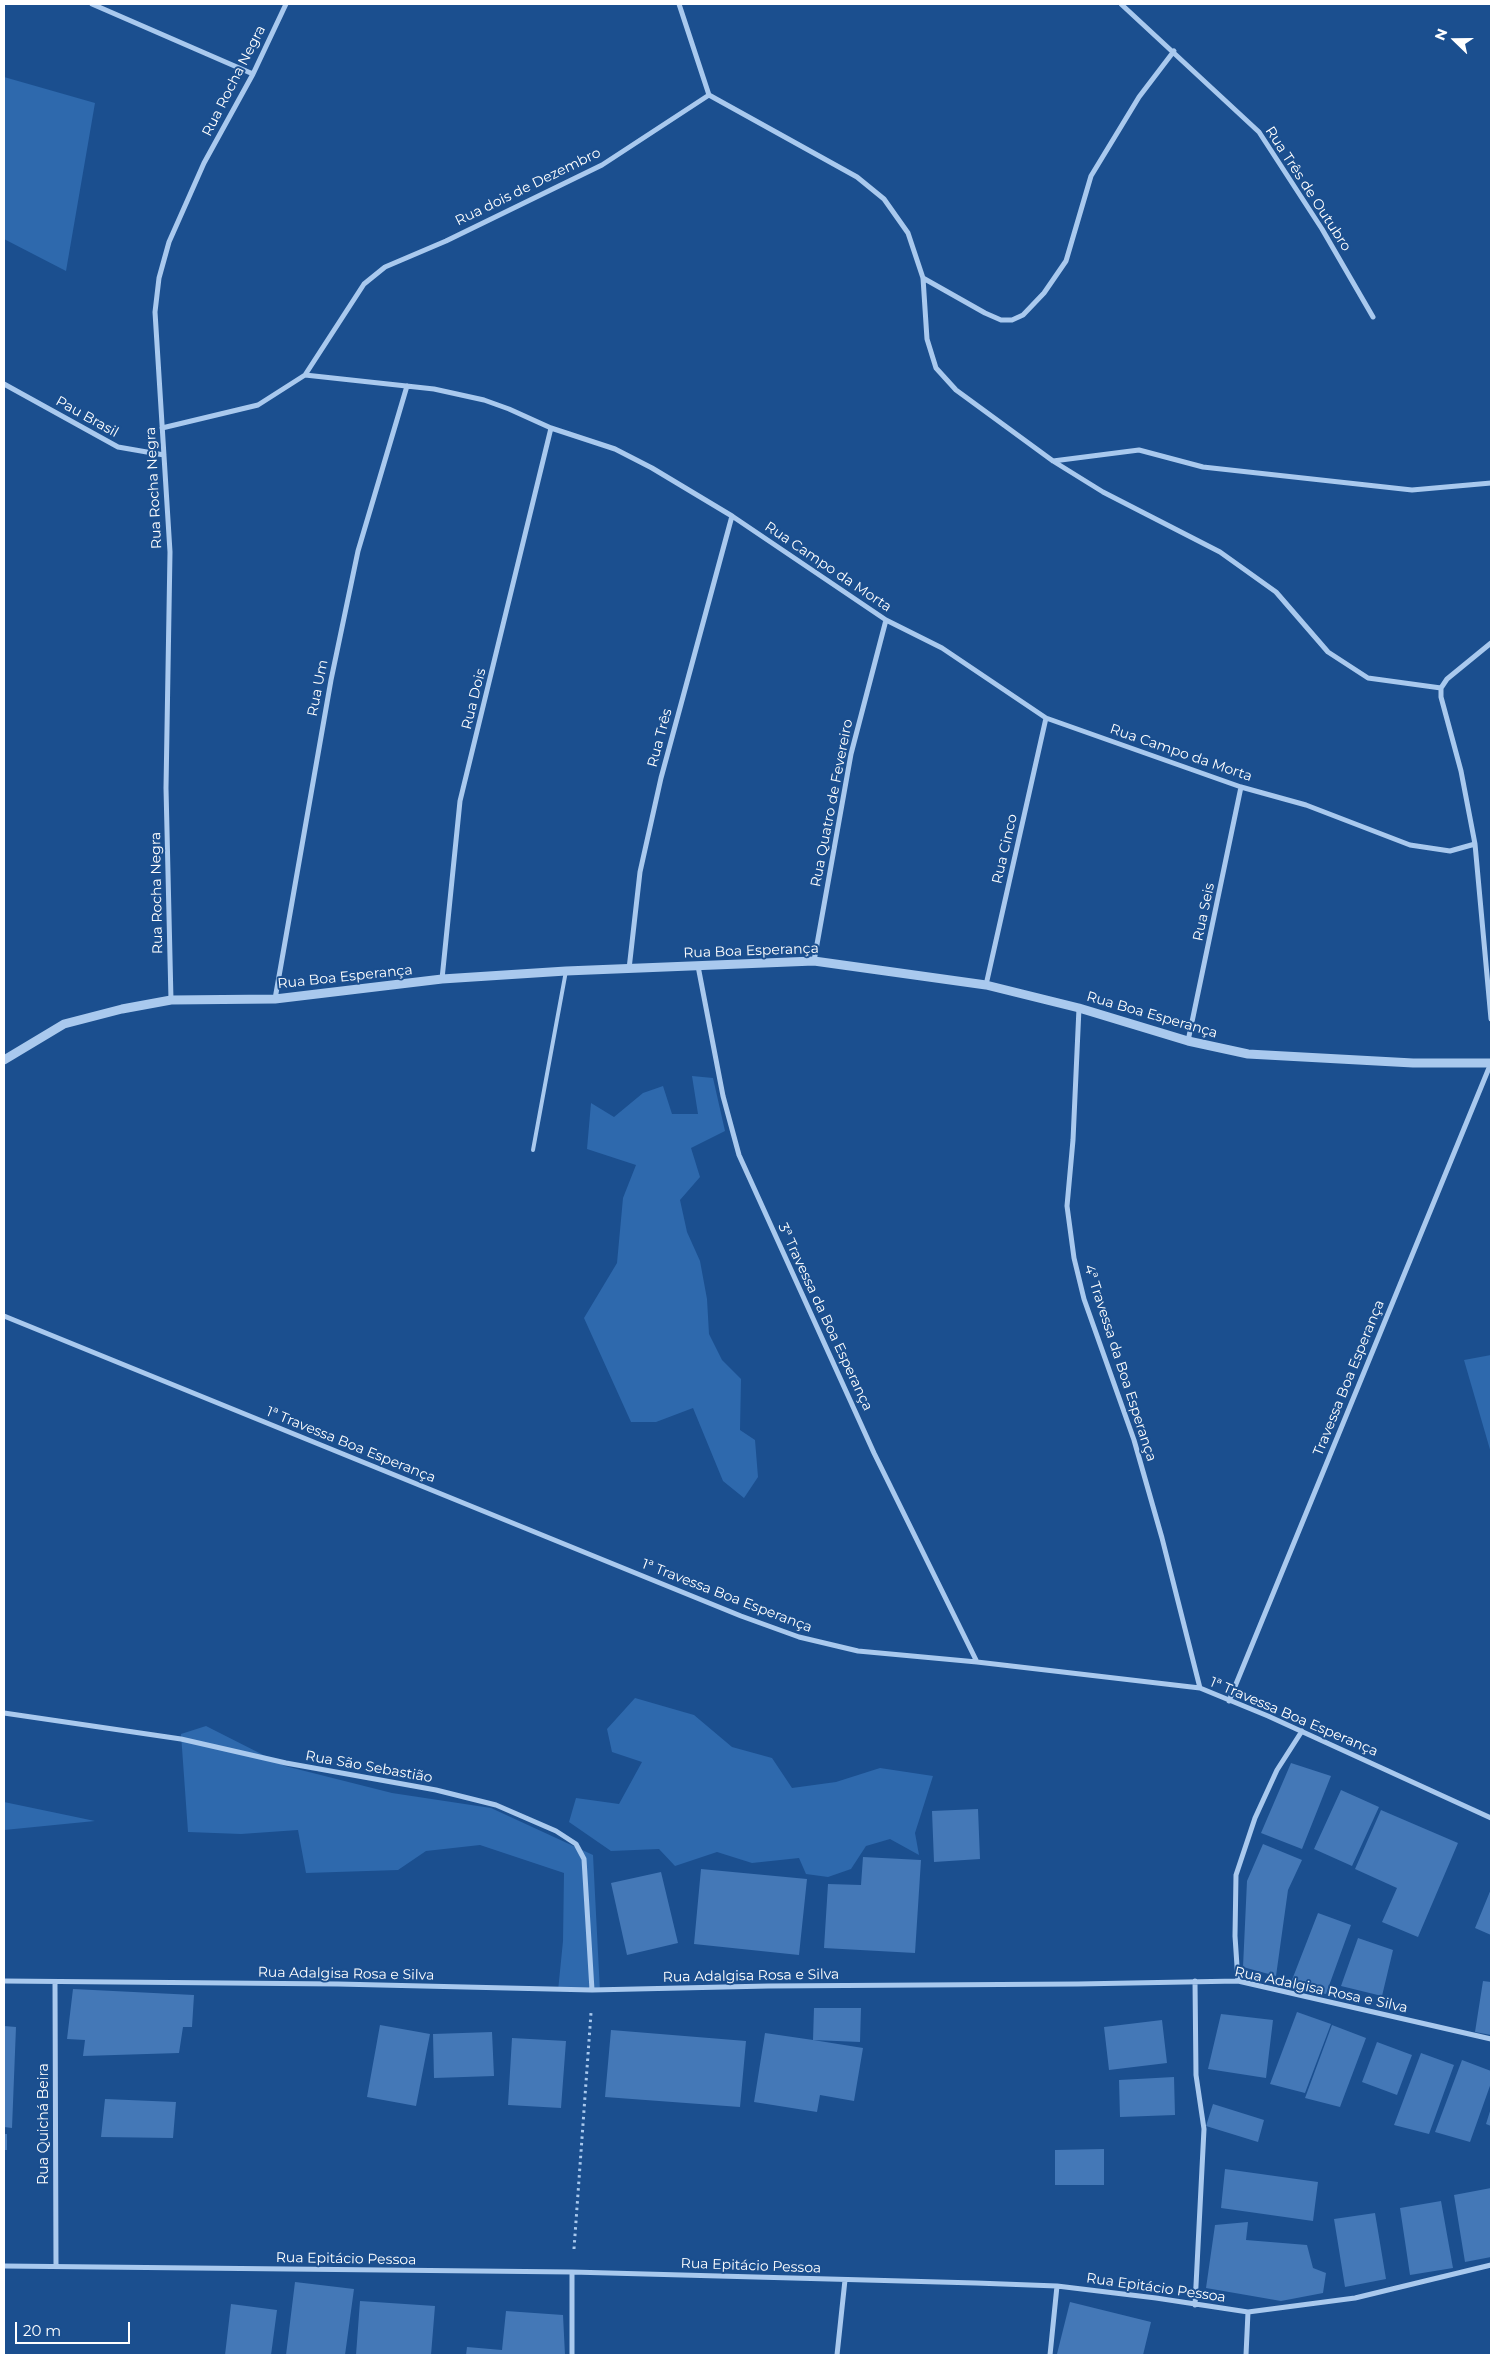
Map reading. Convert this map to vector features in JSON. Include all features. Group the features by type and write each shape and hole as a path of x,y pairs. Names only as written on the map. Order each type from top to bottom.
{"street":[{"path":"92,4 253,74"},
{"name":"Rua Rocha Negra","path":"171,1000 166,788 170,552 155,312 160,278 169,242 204,163 253,74 286,4"},
{"path":"679,4 709,94 857,177 884,199 908,233 923,278 927,339 936,368 971,402 1053,461 1103,492 1220,552 1276,592 1328,652 1368,678 1442,688"},
{"name":"Rua Três de Outubro","path":"1121,4 1174,51 1259,132 1322,229 1373,317"},
{"path":"923,278 985,313 1002,320 1012,320 1022,315 1044,294 1066,261 1091,176 1140,97 1174,51"},
{"name":"Rua dois de Dezembro","path":"305,375 364,284 385,267 446,241 602,165 709,94"},
{"path":"162,428 258,406 305,375"},
{"name":"Rua Campo da Morta","path":"305,375 434,388 484,400 509,408 551,428 615,450 659,473 732,516 886,620 942,648 1046,718 1241,787 1306,805 1410,845 1436,851 1450,851 1475,844"},
{"name":"Pau Brasil","path":"4,384 118,447 164,455"},
{"name":"Rua Um","path":"275,999 331,680 356,560 407,386"},
{"name":"Rua Dois","path":"442,980 460,801 551,428"},
{"path":"1053,461 1139,450 1204,467 1412,490 1491,483"},
{"name":"Rua Três","path":"629,970 640,872 661,778 732,516"},
{"name":"Rua Quatro de Fevereiro","path":"814,961 851,754 886,620"},
{"path":"1491,643 1447,679 1442,688 1441,697 1461,771 1475,844 1491,1019"},
{"name":"Rua Cinco","path":"986,985 1046,718"},
{"name":"Rua Seis","path":"1188,1041 1241,787"},
{"name":"Rua Boa Esperança","path":"4,1060 64,1024 122,1009 171,1000 275,999 442,980 566,972 814,961 986,985 1079,1008 1188,1041 1248,1054 1330,1060 1491,1062"},
{"name":"3ª Travessa da Boa Esperança","path":"698,966 723,1096 739,1156 874,1453 977,1662"},
{"name":"4ª Travessa da Boa Esperança","path":"1079,1008 1073,1140 1067,1206 1074,1258 1084,1299 1134,1440 1162,1538 1200,1688"},
{"name":"Travessa Boa Esperança","path":"1229,1701 1491,1062"},
{"name":"1ª Travessa Boa Esperança","path":"4,1316 741,1616 799,1637 858,1651 977,1662 1200,1688 1302,1731 1491,1818"},
{"name":"Rua São Sebastião","path":"4,1713 182,1739 286,1763 436,1790 496,1805 556,1831 576,1844 584,1859 592,1990"},
{"path":"1238,1981 1235,1936 1236,1876 1255,1818 1278,1770 1302,1731"},
{"name":"Rua Adalgisa Rosa e Silva","path":"4,1981 592,1990 1238,1981 1491,2039"},
{"path":"1195,1981 1196,2075 1204,2129 1195,2305"},
{"name":"Rua Quichá Beira","path":"55,1982 56,2266"},
{"name":"Rua Epitácio Pessoa","path":"4,2266 572,2272 1057,2286 1248,2312 1355,2298 1491,2265"},
{"path":"572,2272 572,2355"},
{"path":"837,2355 845,2280"},
{"path":"1050,2355 1057,2286"},
{"path":"1246,2355 1248,2312"}],"lane":[{"path":"533,1150 566,972"}],"path":[{"path":"572,2272 592,1990"}],"shaded area":[{"path":"4,77 95,103 66,271 4,239"},
{"path":"692,1076 713,1078 725,1131 691,1148 700,1177 680,1200 687,1232 700,1261 707,1299 709,1334 722,1360 741,1379 740,1430 755,1440 758,1477 744,1498 723,1481 693,1408 656,1422 631,1422 584,1318 617,1263 623,1198 636,1165 587,1149 591,1103 614,1117 643,1093 663,1086 672,1114 698,1114"},
{"path":"1491,1355 1491,1453 1464,1360"},
{"path":"635,1698 694,1715 732,1747 772,1758 792,1788 836,1782 880,1768 933,1776 915,1833 919,1855 890,1839 866,1846 851,1869 828,1877 806,1874 799,1858 752,1863 717,1852 675,1866 659,1849 611,1851 569,1822 576,1798 619,1804 642,1762 612,1752 607,1729"},
{"path":"206,1726 285,1766 392,1793 491,1808 593,1855 600,1992 558,1991 563,1941 564,1873 480,1845 426,1851 398,1870 306,1873 298,1830 241,1834 188,1832 181,1734"},
{"path":"4,1802 95,1821 4,1830"}],"building":[{"path":"1291,1763 1331,1776 1302,1849 1261,1833"},
{"path":"1341,1790 1379,1807 1352,1866 1314,1849"},
{"path":"978,1809 980,1859 934,1862 932,1811"},
{"path":"1381,1810 1458,1843 1418,1937 1382,1922 1397,1888 1355,1869"},
{"path":"1263,1844 1302,1860 1288,1890 1276,1976 1243,1967 1247,1881"},
{"path":"863,1857 921,1860 915,1953 824,1948 828,1884 861,1885"},
{"path":"701,1869 807,1879 799,1955 694,1944"},
{"path":"661,1872 678,1943 627,1955 611,1883"},
{"path":"1491,1889 1491,1935 1475,1928"},
{"path":"1318,1913 1351,1925 1326,1994 1290,1985"},
{"path":"1358,1938 1393,1950 1382,1996 1341,1986"},
{"path":"1483,1981 1491,1982 1491,2035 1475,2032"},
{"path":"73,1989 194,1995 192,2027 183,2027 179,2053 83,2056 85,2040 67,2039"},
{"path":"814,2008 861,2008 860,2042 813,2040"},
{"path":"1297,2012 1331,2024 1305,2093 1270,2084"},
{"path":"1221,2014 1273,2020 1266,2078 1208,2069"},
{"path":"1162,2020 1167,2063 1109,2070 1104,2027"},
{"path":"380,2025 430,2034 416,2106 367,2097"},
{"path":"1332,2025 1366,2038 1340,2107 1305,2098"},
{"path":"4,2026 16,2027 12,2128 4,2127"},
{"path":"611,2030 746,2041 740,2107 605,2097"},
{"path":"492,2032 494,2076 434,2078 433,2034"},
{"path":"765,2033 863,2048 854,2101 820,2095 817,2112 754,2102"},
{"path":"512,2038 566,2041 561,2108 508,2105"},
{"path":"1377,2042 1412,2055 1397,2095 1362,2082"},
{"path":"1421,2053 1454,2065 1429,2134 1394,2125"},
{"path":"1462,2060 1491,2071 1491,2083 1470,2142 1435,2132"},
{"path":"1174,2077 1175,2115 1120,2117 1119,2080"},
{"path":"105,2099 176,2102 173,2138 101,2137"},
{"path":"1213,2104 1264,2120 1258,2142 1206,2126"},
{"path":"1491,2108 1491,2126 1486,2124"},
{"path":"4,2134 7,2134 7,2150 4,2150"},
{"path":"1104,2149 1104,2185 1055,2185 1055,2150"},
{"path":"1225,2169 1318,2182 1313,2221 1221,2208"},
{"path":"1491,2188 1491,2257 1465,2262 1454,2195"},
{"path":"1441,2201 1453,2268 1410,2275 1400,2208"},
{"path":"1375,2213 1386,2279 1345,2287 1334,2219"},
{"path":"1248,2222 1246,2240 1307,2245 1313,2268 1326,2273 1323,2293 1281,2301 1206,2288 1215,2225"},
{"path":"295,2282 354,2289 345,2355 286,2355"},
{"path":"360,2301 435,2306 431,2355 356,2355"},
{"path":"1070,2302 1151,2322 1143,2355 1057,2354"},
{"path":"231,2304 277,2310 271,2355 225,2355"},
{"path":"506,2311 563,2315 565,2355 466,2355 467,2347 502,2350"}]}
